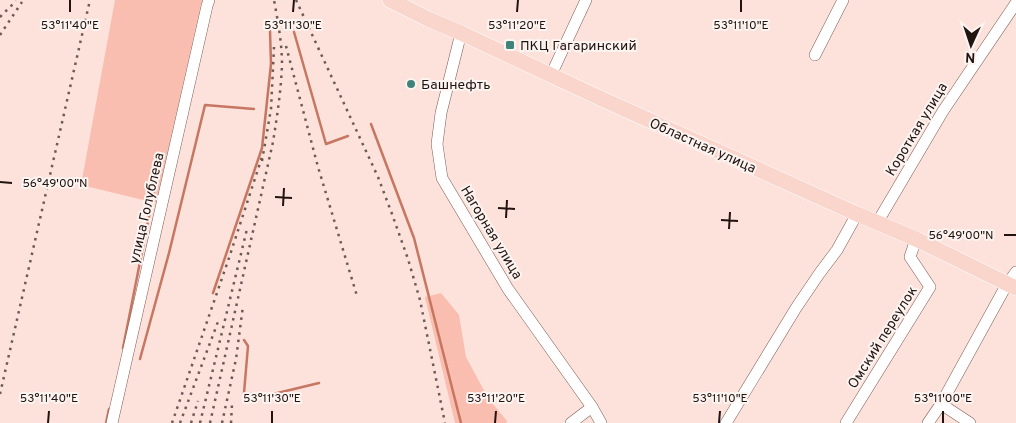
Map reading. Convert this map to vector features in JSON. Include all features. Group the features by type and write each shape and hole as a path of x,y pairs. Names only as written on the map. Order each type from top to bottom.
{"main road":[{"name":"Областная улица","path":"390,0 857,214 1013,282"}],"street":[{"name":"улица Голублева","path":"112,423 207,6 210,0"},
{"path":"552,75 586,0"},
{"path":"815,55 843,0"},
{"name":"Короткая улица","path":"877,223 943,111 1011,3"},
{"name":"Нагорная улица","path":"461,33 440,113 437,144 442,178 508,289 601,423"},
{"path":"726,423 796,308 837,250 857,214"},
{"name":"Омский переулок","path":"846,423 930,287 910,257 916,239"},
{"path":"928,423 1013,282"},
{"path":"941,404 970,423"},
{"path":"572,423 592,408"}],"shaded area":[{"path":"115,0 202,0 156,203 81,185"},
{"path":"441,293 459,315 466,357 488,398 507,421 506,423 455,423 425,297"}],"waterway":[{"path":"213,293 262,148 271,64 270,31"},
{"path":"294,32 326,144 348,136"},
{"path":"140,359 169,253 205,105 254,109"},
{"path":"371,124 414,238 461,423"},
{"path":"123,348 156,181"},
{"path":"244,340 248,346 244,393 265,396 319,383"},
{"path":"106,423 109,409"}],"railway":[{"path":"0,394 90,0"},
{"path":"210,423 276,123 282,65 281,41 274,0"},
{"path":"296,0 378,177 408,259 420,300 445,423"},
{"path":"0,17 16,1"},
{"path":"0,35 22,2"},
{"path":"286,46 318,167 357,296"},
{"path":"262,161 271,109 274,47"},
{"path":"172,423 263,154"},
{"path":"200,423 247,229"},
{"path":"222,423 236,359 243,306"},
{"path":"180,423 219,319"},
{"path":"191,423 198,401"},
{"path":"231,423 232,404"}],"place":[{"name":"ПКЦ Гагаринский","path":"510,45"},
{"name":"Башнефть","path":"411,84"}]}
